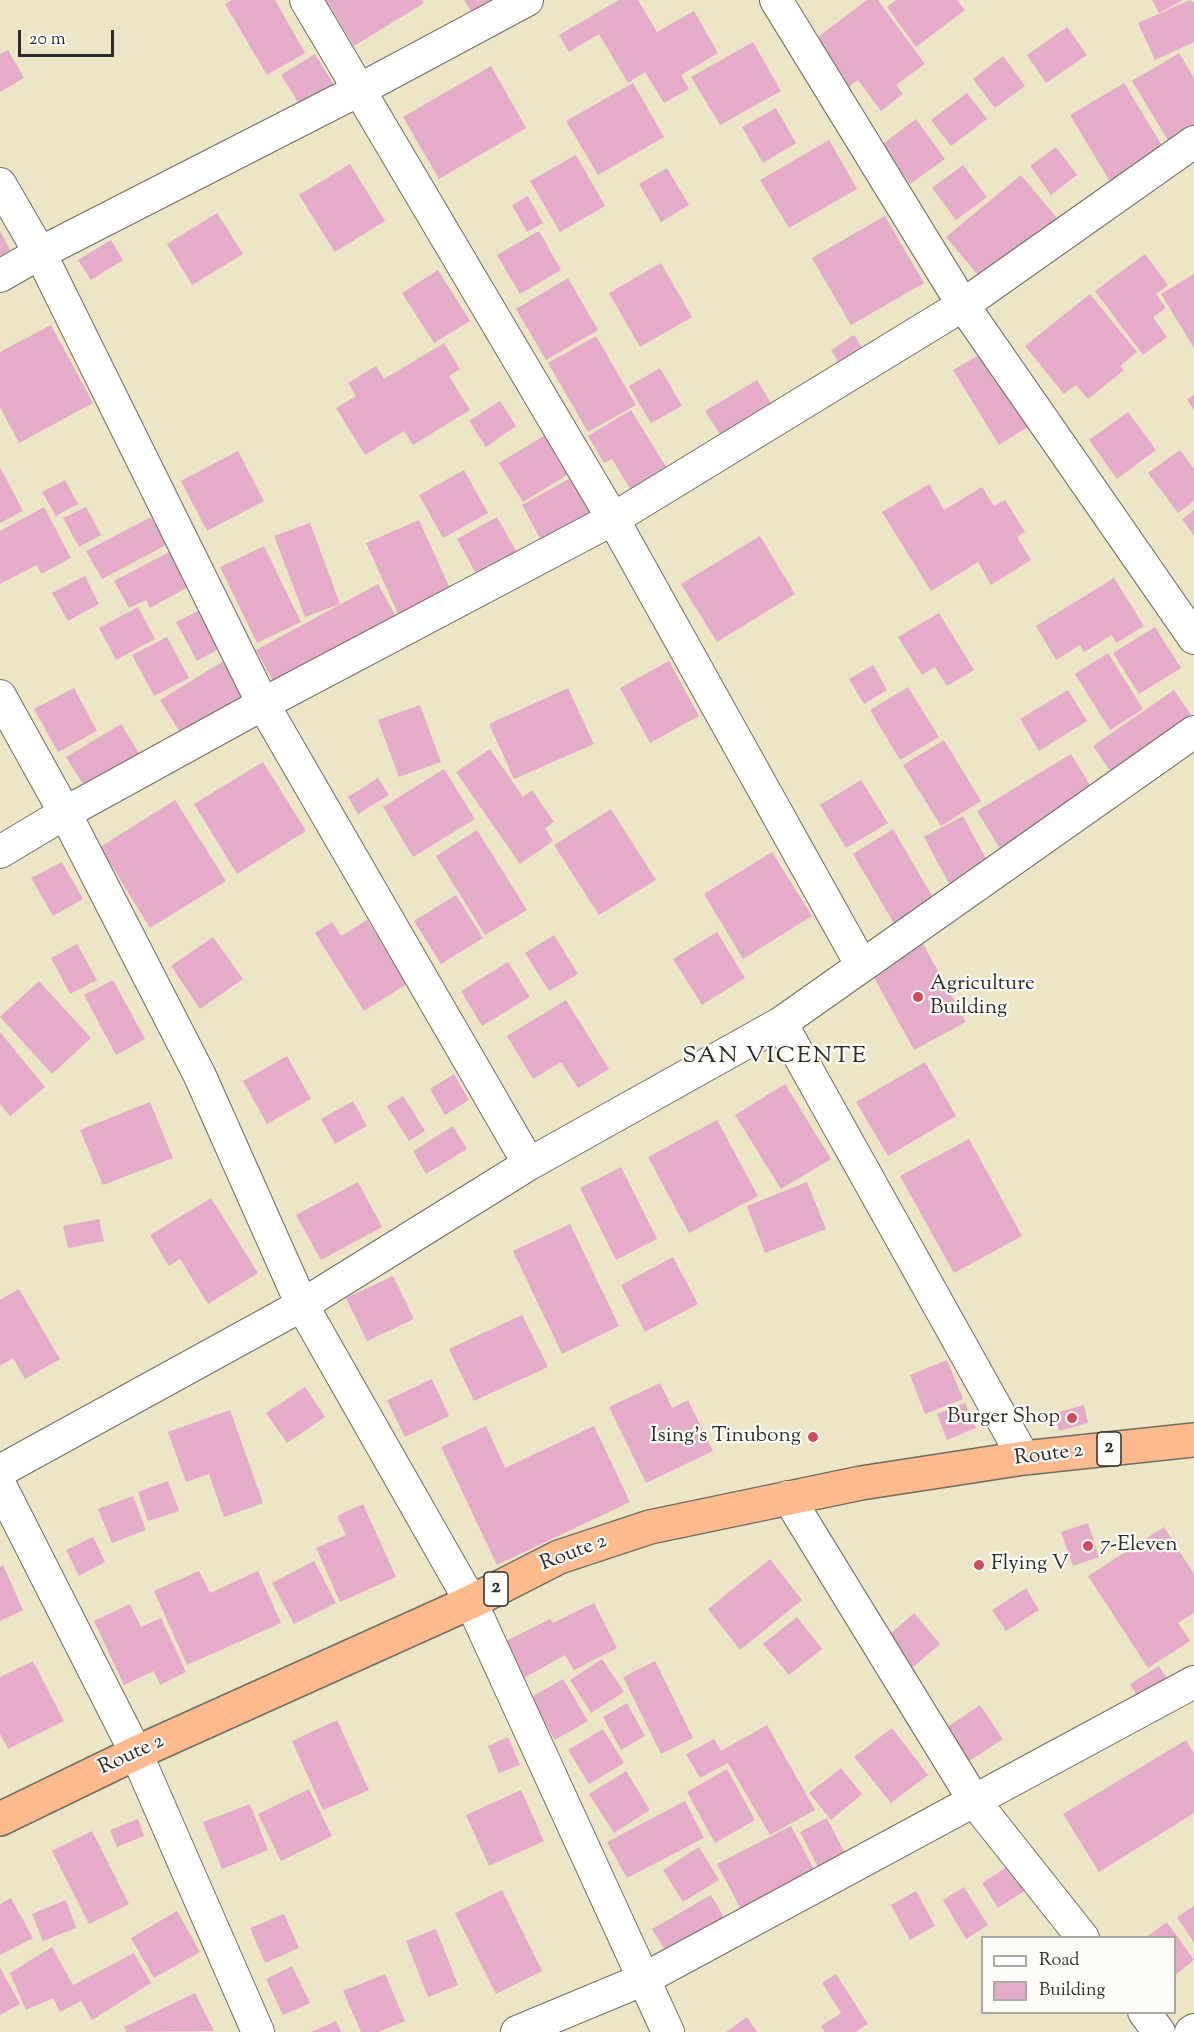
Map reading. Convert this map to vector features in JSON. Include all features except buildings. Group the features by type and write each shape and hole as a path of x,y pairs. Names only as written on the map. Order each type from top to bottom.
{"highway":[{"name":"Route 2","path":"0,1819 136,1753 471,1602 559,1557 650,1527 788,1497 1024,1458 1194,1440"}],"street":[{"path":"306,0 613,519 862,966"},
{"path":"0,276 40,253 359,90 527,0"},
{"path":"776,0 963,305 1194,638"},
{"path":"0,852 65,813 263,704 613,519 963,305 1194,142"},
{"path":"0,184 40,253 263,704 529,1164"},
{"path":"0,696 65,813 200,1076 302,1305 471,1602 642,1980 668,2032"},
{"path":"0,1471 302,1305 529,1164 781,1023 1194,732"},
{"path":"781,1023 1024,1458"},
{"path":"0,1485 136,1753 258,2032"},
{"path":"788,1497 975,1802 1081,1936"},
{"path":"517,2032 642,1980 1194,1682"},
{"path":"1145,2014 1159,2032"}],"place":[{"name":"Agriculture Building","path":"918,997"},
{"name":"Burger Shop","path":"1072,1418"},
{"name":"Ising's Tinubong","path":"813,1437"},
{"name":"7-Eleven","path":"1088,1546"},
{"name":"Flying V","path":"979,1565"}],"district":[{"name":"SAN VICENTE","path":"775,1058"}]}
